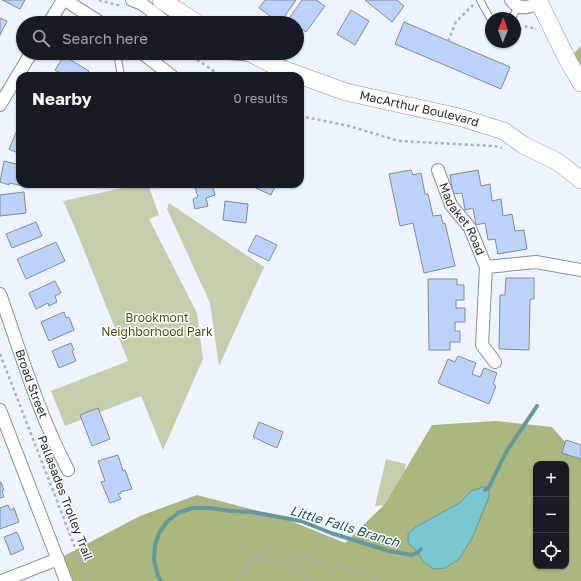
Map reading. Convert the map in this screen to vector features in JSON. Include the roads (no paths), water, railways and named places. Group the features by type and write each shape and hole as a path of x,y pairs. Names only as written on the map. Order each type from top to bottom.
{"main road":[{"path":"161,0 186,16"},
{"path":"538,1 567,59 581,83"},
{"name":"MacArthur Boulevard","path":"264,60 291,72"},
{"name":"MacArthur Boulevard","path":"304,77 346,92 458,117 504,131 523,145 558,162 581,180"}],"street":[{"path":"54,16 64,0 90,16"},
{"path":"132,0 142,4 158,16"},
{"path":"514,3 526,8 538,1"},
{"path":"21,72 28,60"},
{"path":"151,60 167,72"},
{"path":"0,106 16,80"},
{"name":"Madaket Road","path":"438,170 451,205 470,228 486,268 482,345 495,362"},
{"name":"Madaket Road","path":"486,268 536,262 581,270"},
{"name":"Broad Street","path":"0,294 38,404 56,448 68,470"},
{"path":"0,410 66,581"},
{"path":"2,581 58,559"}],"lane":[{"path":"478,0 486,12"},
{"path":"118,60 120,72"}],"water":[{"path":"483,487 489,487 489,497 472,538 459,559 445,568 434,569 423,562 418,552 408,543 408,534 416,527 461,502 471,491"}],"waterway":[{"name":"Little Falls Branch","path":"485,490 489,487 506,452 537,406"},
{"name":"Little Falls Branch","path":"161,581 158,576 154,560 155,545 159,533 167,522 178,513 192,508 252,512 301,521 331,533 389,551 412,555 421,549"}],"park label":[{"name":"Brookmont Neighborhood Park","path":"157,325"}]}
